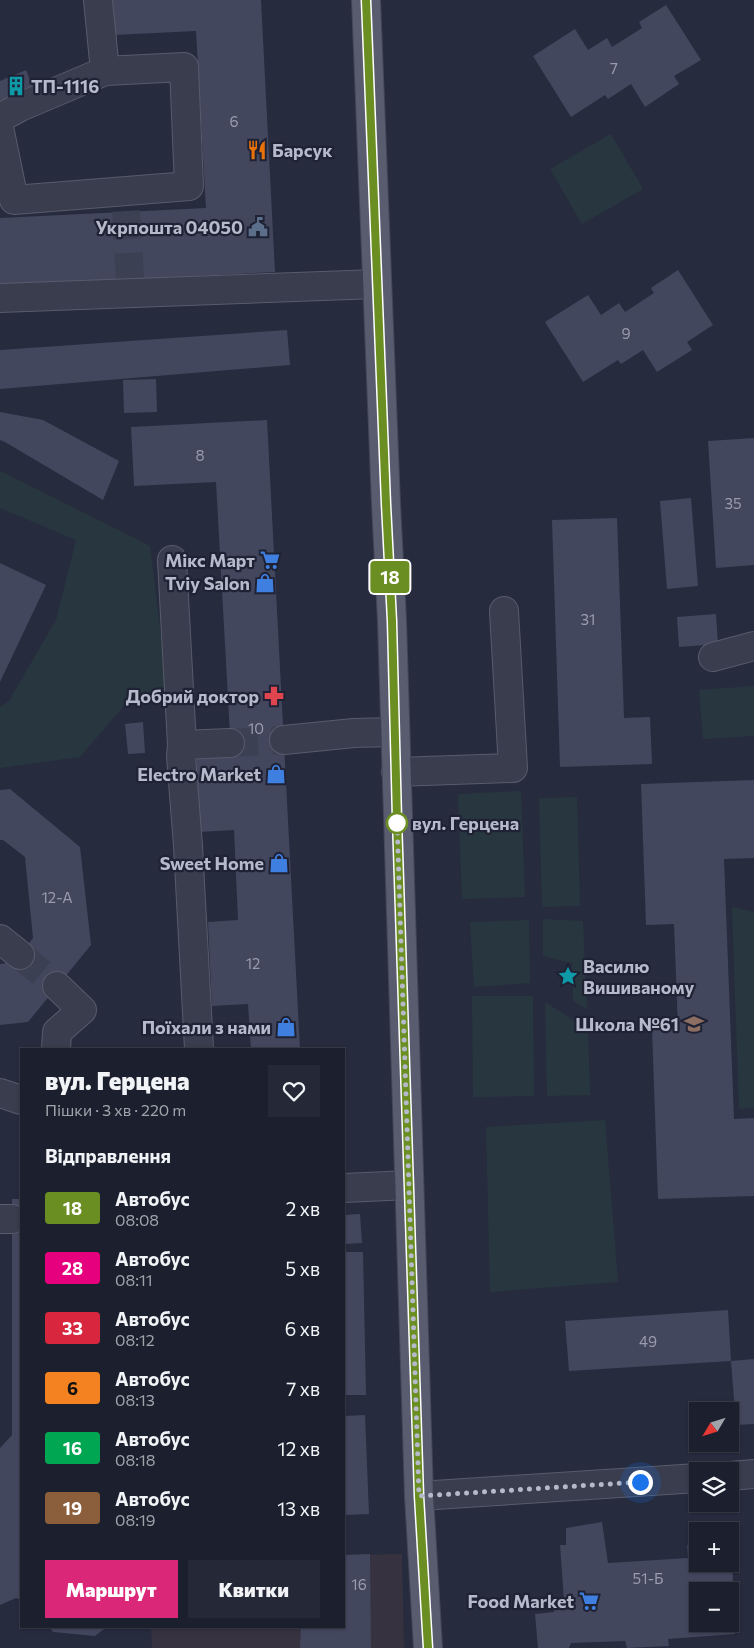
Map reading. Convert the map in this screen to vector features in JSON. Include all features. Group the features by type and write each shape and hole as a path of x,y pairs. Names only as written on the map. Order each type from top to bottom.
{"main road":[{"path":"366,0 392,621 419,1496 428,1648"}],"street":[{"path":"98,0 105,71"},
{"path":"0,118 20,107 105,71 184,67 189,186 126,201 14,200 0,132"},
{"path":"0,298 130,286 377,284"},
{"path":"172,560 182,745 180,756 188,846 198,1048"},
{"path":"396,772 513,768 504,611"},
{"path":"713,657 754,646"},
{"path":"284,740 354,733 395,732"},
{"path":"182,745 230,743"},
{"path":"56,1048 57,1032 82,1010 57,986"},
{"path":"0,1093 20,1100"},
{"path":"345,1188 409,1185"},
{"path":"739,1475 754,1474"},
{"path":"419,1496 689,1479"}],"shaded area":[{"path":"611,134 643,189 582,224 550,169"},
{"path":"0,471 150,546 167,686 128,701 80,757 0,768 0,707 9,701 56,620 76,540 0,508"},
{"path":"754,686 754,736 703,739 699,690"},
{"path":"521,791 525,897 462,899 458,794"},
{"path":"577,797 580,906 542,907 539,798"},
{"path":"732,907 754,912 754,1108 739,1109"},
{"path":"543,919 583,921 587,1009 573,1001 572,963 543,956"},
{"path":"529,920 530,983 474,987 470,922"},
{"path":"472,996 533,996 534,1096 473,1097"},
{"path":"545,1002 588,1030 590,1095 547,1096"},
{"path":"605,1120 618,1282 490,1292 486,1127"},
{"path":"402,1554 404,1648 152,1648 151,1628 345,1628 345,1555"}],"building":[{"path":"112,0 261,0 275,272 0,286 0,218 206,208 196,31 114,35"},
{"path":"666,5 701,60 674,76 679,84 645,107 631,84 608,99 605,95 571,117 533,56 575,29 588,50 607,38 612,47 642,28 639,22"},
{"name":"ТП-1116","path":"26,70 34,90 2,104 0,100 0,81"},
{"path":"678,270 713,325 687,342 692,350 657,372 643,350 621,364 618,360 583,382 545,322 588,295 601,315 619,303 625,312 654,293 651,288"},
{"path":"287,330 290,365 0,389 0,350"},
{"path":"156,379 157,412 124,413 123,380"},
{"path":"0,412 43,420 119,461 103,500 0,440"},
{"path":"267,420 300,1048 251,1048 248,1004 212,1006 208,922 238,920 234,830 199,832 196,755 231,753 216,482 134,486 131,427"},
{"path":"754,438 754,565 716,568 708,441"},
{"path":"691,498 698,586 667,589 660,501"},
{"path":"617,518 624,718 650,717 652,764 560,767 552,520"},
{"path":"0,563 46,585 0,682"},
{"path":"716,614 718,644 679,647 677,617"},
{"path":"143,722 145,753 128,754 125,724"},
{"path":"754,780 754,858 724,859 734,1119 754,1118 754,1196 658,1199 652,1029 678,1028 674,924 646,925 641,784"},
{"path":"10,789 80,847 91,945 28,1022 0,1025 0,964 15,962 33,938 25,857 3,840 0,840 0,790"},
{"path":"12,1199 20,1199 20,1600 16,1598 0,1605 0,1448 12,1435"},
{"path":"360,1214 362,1243 345,1244 345,1215"},
{"path":"345,1252 363,1252 366,1395 345,1395"},
{"path":"728,1310 731,1361 569,1371 565,1321"},
{"path":"754,1359 754,1424 739,1425 739,1402 734,1402 731,1361"},
{"path":"365,1415 369,1514 345,1515 345,1416"},
{"path":"602,1522 608,1563 688,1558 687,1545 689,1545 689,1572 733,1572 733,1582 689,1582 689,1632 735,1632 735,1634 668,1639 669,1646 627,1648 625,1641 571,1643 569,1648 538,1648 535,1614 554,1612 552,1600 564,1600 560,1545 566,1545 566,1528"},
{"path":"370,1554 371,1648 300,1648 301,1628 345,1628 345,1555"},
{"path":"50,1628 105,1628 95,1636 53,1632"}],"tunnel":[{"path":"126,211 130,279"},
{"path":"230,743 284,740"},
{"path":"20,955 57,986"}],"bus line":[{"name":"18","path":"366,0 392,621 419,1496 428,1648"}],"place":[{"name":"ТП-1116","path":"16,86"},
{"name":"Барсук","path":"257,150"},
{"name":"Укрпошта 04050","path":"258,227"},
{"name":"Мікс Март","path":"270,560"},
{"name":"Tviy Salon","path":"265,583"},
{"name":"Добрий доктор","path":"274,696"},
{"name":"Electro Market","path":"276,774"},
{"name":"вул. Герцена","path":"397,823"},
{"name":"Sweet Home","path":"279,863"},
{"name":"Василю Вишиваному","path":"568,976"},
{"name":"Школа №61","path":"694,1024"},
{"name":"Поїхали з нами","path":"286,1027"},
{"name":"Food Market","path":"589,1601"}],"route":[{"path":"397,823 397,819 419,1496 640,1482"}]}
